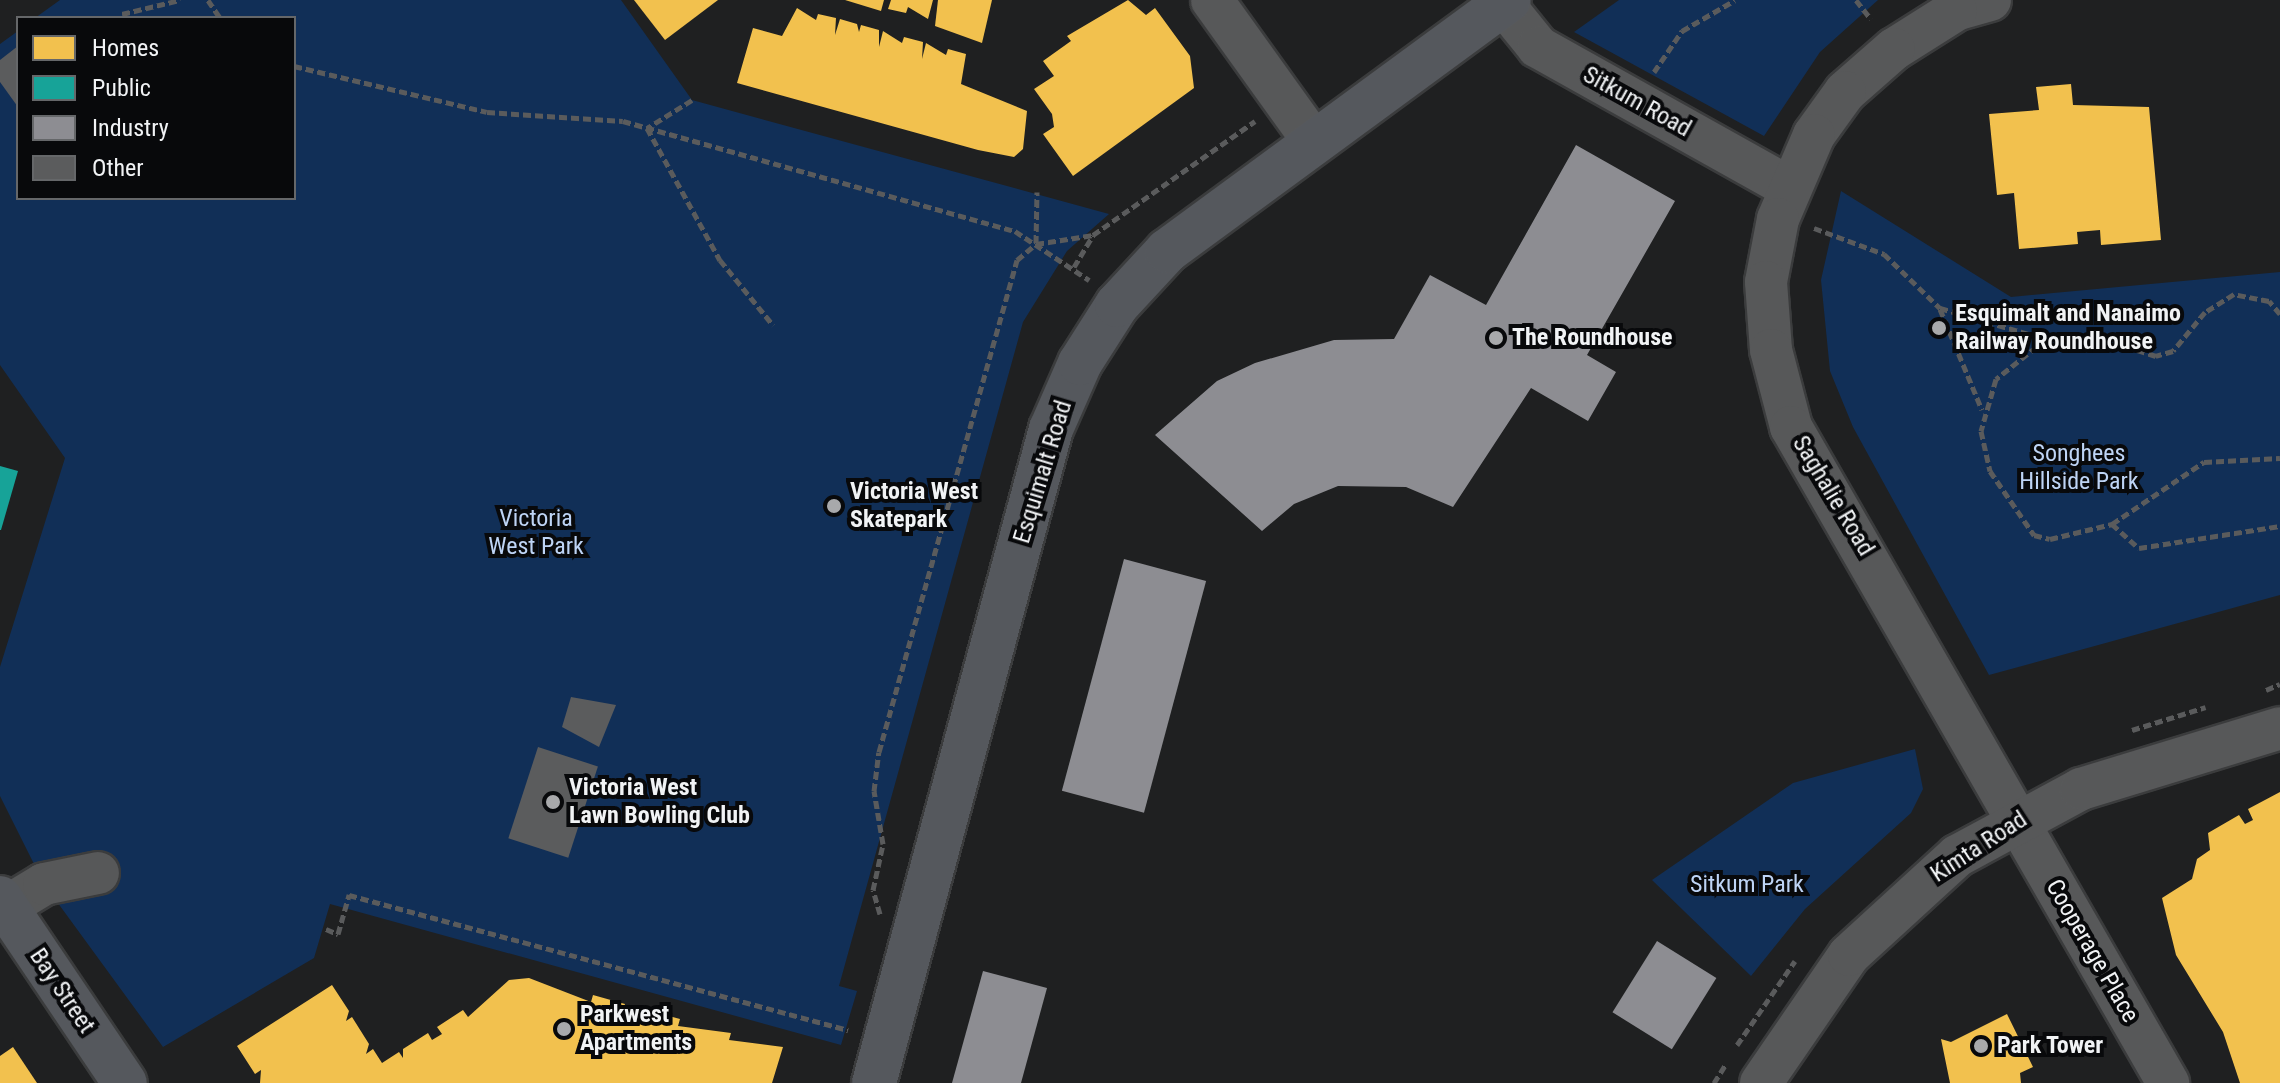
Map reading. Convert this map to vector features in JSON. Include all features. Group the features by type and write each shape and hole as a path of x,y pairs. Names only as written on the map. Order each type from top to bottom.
{"main road":[{"name":"Esquimalt Road","path":"874,1083 1051,429 1080,363 1117,305 1167,251 1504,1"},
{"name":"Bay Street","path":"3,903 125,1083"}],"street":[{"path":"1212,0 1314,142"},
{"name":"Saghalie Road","path":"1990,0 1956,10 1894,49 1845,92 1783,203 1766,282 1771,350 1791,427 1922,644 2016,819"},
{"name":"Sitkum Road","path":"1504,1 1538,47 1637,102 1783,203"},
{"name":"Kimta Road","path":"1761,1083 1849,955 1925,882 2016,819 2081,789 2280,728"},
{"name":"Cooperage Place","path":"2016,819 2168,1083"},
{"path":"3,903 44,884 98,873"}],"path":[{"path":"122,14 180,0"},
{"path":"201,0 209,1"},
{"path":"1637,102 1670,43 1735,0"},
{"path":"296,66 487,112 647,128 908,198 1036,244 1074,267 1093,235 1286,100"},
{"path":"647,128 692,100"},
{"path":"647,128 720,260 773,325"},
{"path":"1036,244 1037,192"},
{"path":"1783,203 1884,254 1940,308 1968,361 1983,412 1990,471 2034,535 2050,539 2112,524 2204,462 2280,458"},
{"path":"880,930 873,890 883,844 874,791 879,752 1008,281 1017,260 1036,244 1093,235"},
{"path":"1940,308 2046,339 2097,337 2156,356 2173,351 2205,312 2234,294 2269,301 2280,314"},
{"path":"1983,412 2008,364 2046,339"},
{"path":"2112,524 2139,548 2280,526"},
{"path":"326,929 338,934 349,895 851,1031 855,1016"}],"green space":[{"name":"Victoria West Park","path":"60,0 621,0 692,100 1109,214 1067,251 1023,322 839,986 857,991 841,1045 330,904 314,958 163,1047 44,884 0,796 0,667 65,458 0,365 0,44 16,32 16,200 296,200 296,16 38,16"},
{"path":"1619,0 1878,0 1820,52 1764,136 1574,32"},
{"name":"Songhees Hillside Park","path":"1841,191 2011,297 2280,272 2280,595 1989,675 1853,427 1830,371 1821,280"},
{"name":"Sitkum Park","path":"1915,749 1923,789 1911,813 1805,909 1751,976 1652,880 1793,783"}],"building: Homes":[{"path":"634,0 718,0 665,40"},
{"path":"845,0 884,0 881,11"},
{"path":"891,0 933,0 928,19 908,7 906,13 888,9"},
{"path":"938,0 992,0 982,43 935,26"},
{"path":"1128,0 1146,15 1155,8 1190,56 1194,88 1073,176 1043,134 1054,127 1052,114 1034,89 1054,76 1043,61 1071,41 1067,36"},
{"path":"797,8 816,20 818,14 836,18 835,35 840,19 857,24 859,32 861,25 879,30 879,47 883,31 902,43 904,37 923,42 922,59 926,43 946,55 948,49 966,54 961,84 1027,111 1023,149 1014,157 978,150 737,83 753,28 782,36"},
{"path":"2071,84 2073,105 2149,107 2161,240 2101,245 2100,230 2077,232 2078,244 2019,249 2014,193 1997,195 1989,114 2039,110 2036,87"},
{"path":"2280,792 2280,1083 2240,1083 2223,1032 2176,955 2162,898 2192,879 2197,859 2210,850 2208,833 2239,815 2245,824 2253,820 2248,809"},
{"name":"Parkwest Apartments","path":"529,978 591,1002 593,995 625,1004 623,1011 645,1017 647,1010 680,1019 678,1026 731,1033 729,1040 783,1047 772,1083 260,1083 261,1070 255,1074 237,1046 332,985 349,1011 346,1021 352,1017 369,1044 366,1054 373,1049 382,1063 399,1052 403,1058 403,1049 428,1033 432,1040 442,1034 437,1027 463,1010 468,1017 509,980"},
{"name":"Park Tower","path":"2007,1014 2033,1067 2020,1073 2021,1083 1950,1083 1941,1039 1951,1042"},
{"path":"13,1047 37,1083 0,1083 0,1056"}],"building: Public":[{"path":"0,466 18,471 1,530 0,530"}],"building: Industry":[{"name":"The Roundhouse","path":"1576,145 1675,201 1587,355 1616,372 1588,421 1531,388 1453,507 1406,487 1338,486 1294,504 1262,531 1155,435 1217,381 1255,363 1334,340 1394,339 1430,275 1486,305"},
{"path":"1124,559 1206,581 1144,813 1062,791"},
{"path":"1657,941 1716,978 1672,1049 1612,1012"},
{"path":"983,971 1047,988 1021,1083 952,1083"}],"building: Other":[{"path":"16,48 16,104 0,82 0,60"},
{"path":"571,697 616,705 599,747 562,727"},
{"name":"Victoria West Lawn Bowling Club","path":"538,747 598,766 568,858 508,838"}],"place":[{"name":"Esquimalt and Nanaimo Railway Roundhouse","path":"1939,328"},
{"name":"The Roundhouse","path":"1496,338"},
{"name":"Victoria West Skatepark","path":"834,506"},
{"name":"Victoria West Lawn Bowling Club","path":"553,802"},
{"name":"Parkwest Apartments","path":"564,1029"},
{"name":"Park Tower","path":"1981,1046"}]}
